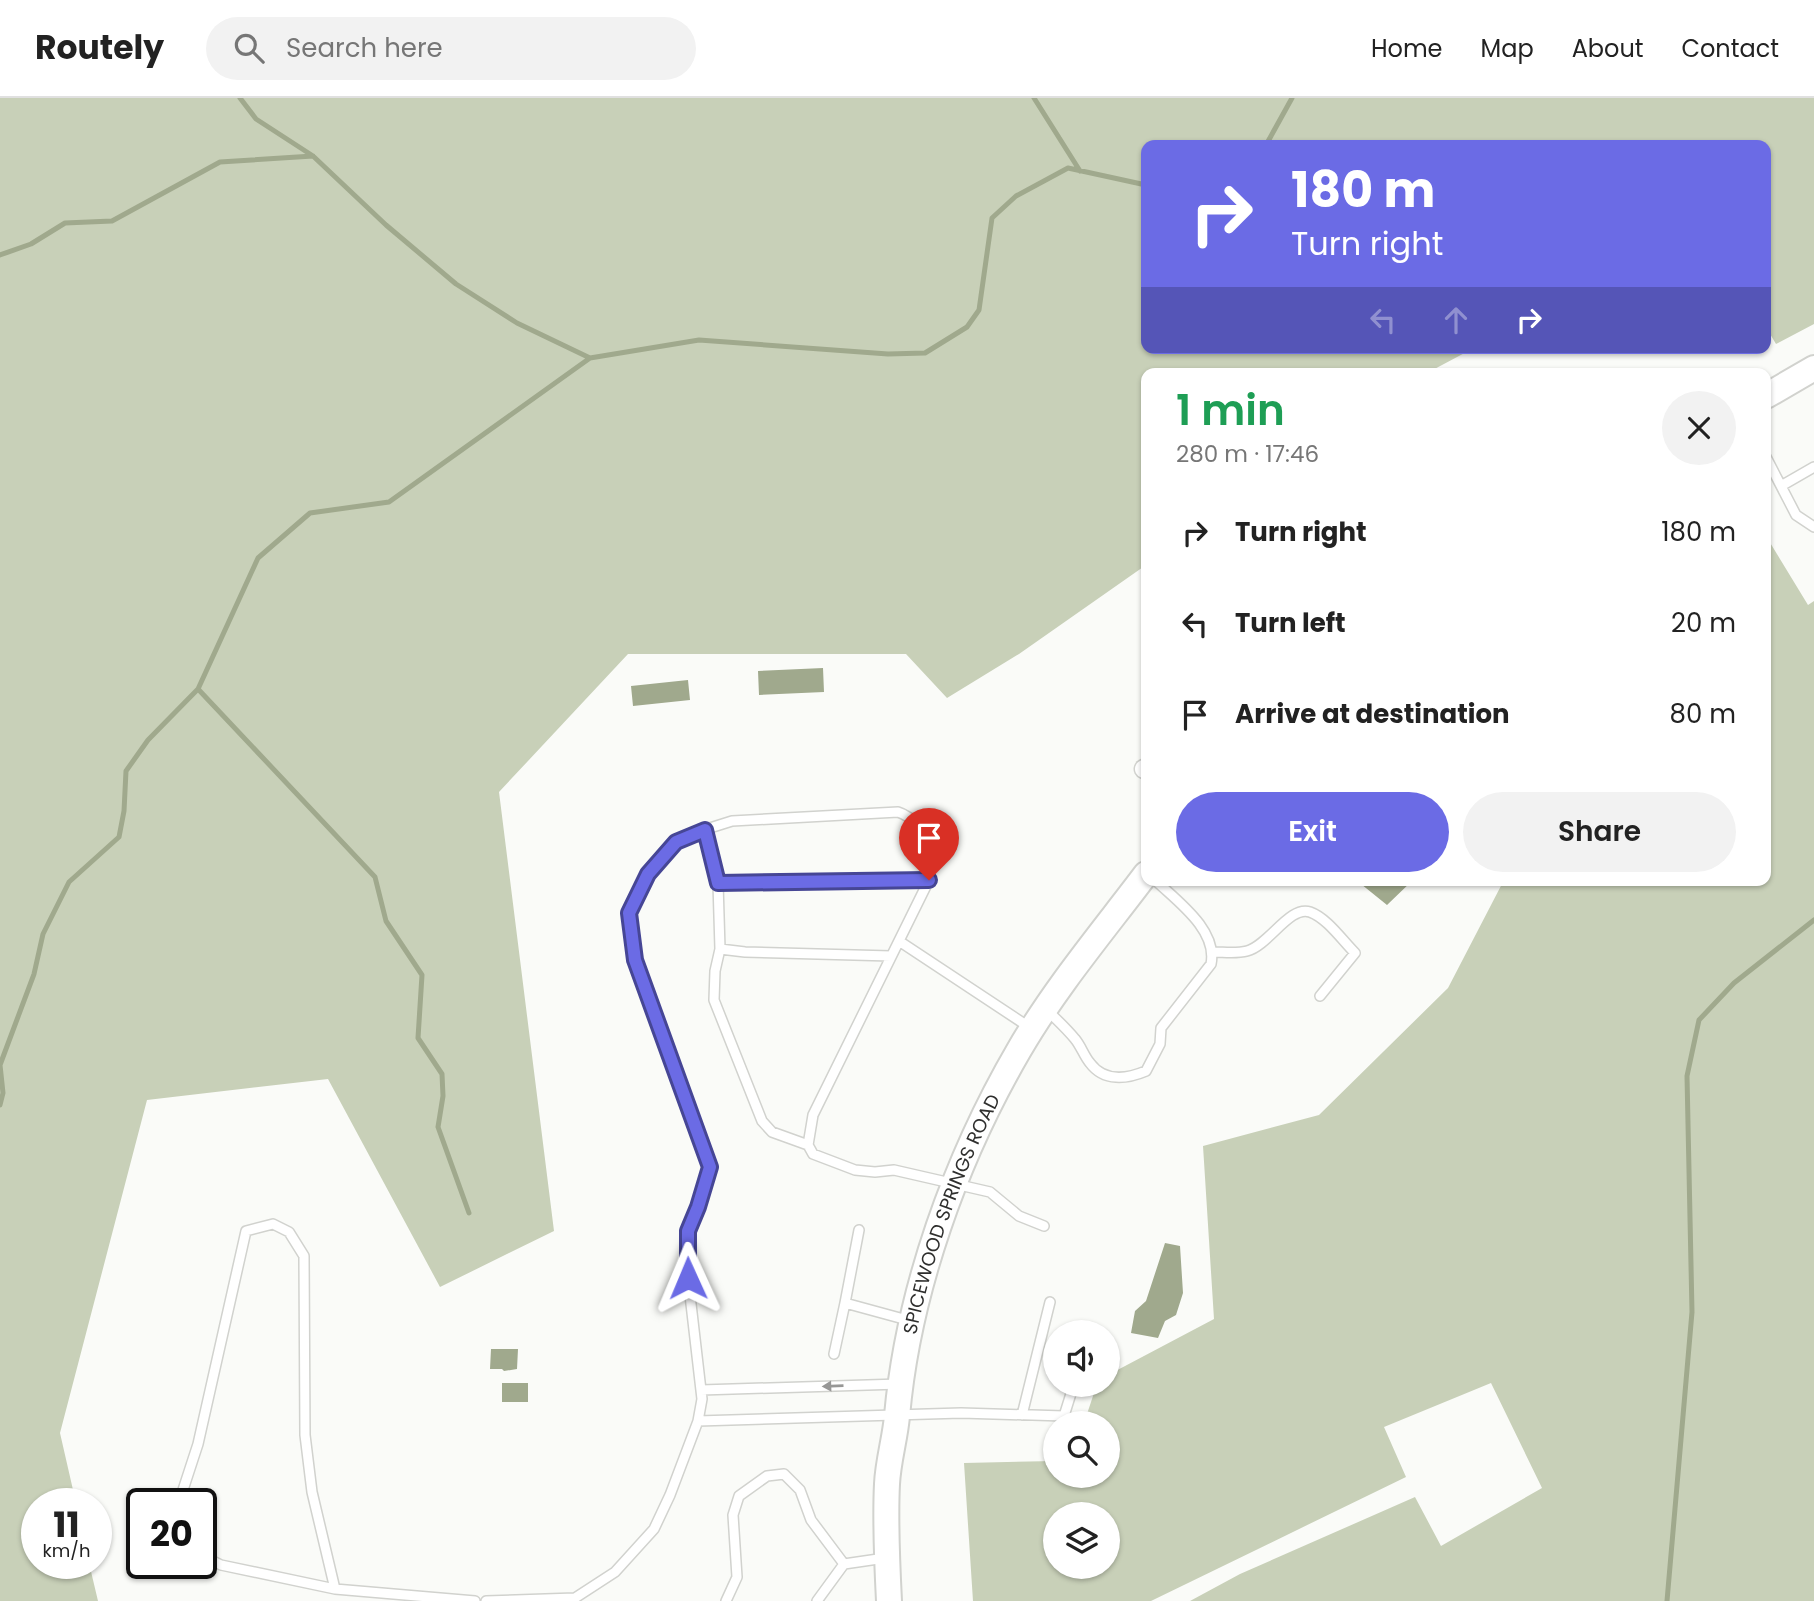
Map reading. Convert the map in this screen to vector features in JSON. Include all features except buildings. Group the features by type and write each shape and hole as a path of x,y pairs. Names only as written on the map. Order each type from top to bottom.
{"main road":[{"path":"1771,393 1814,368"},
{"name":"SPICEWOOD SPRINGS ROAD","path":"889,1601 887,1483 897,1415 913,1322 931,1253 954,1183 984,1115 1019,1049 1141,881"}],"lane":[{"path":"1771,467 1796,515 1814,527"},
{"path":"1781,486 1814,467"},
{"path":"486,1601 575,1598 615,1572 654,1529 698,1421 702,1399 688,1278 688,1231 710,1167 635,960 629,913 648,874 676,842 732,821 898,812 914,821 928,844 929,880 813,1115 808,1145 813,1154 855,1170 894,1170 990,1192 1019,1216 1044,1226"},
{"path":"705,830 718,883 720,949 715,971 714,1000 762,1121 772,1132 808,1145"},
{"path":"718,883 929,880"},
{"path":"899,941 1077,1041 1090,1064 1100,1073 1118,1078 1131,1077 1146,1071 1160,1044 1161,1028 1211,964 1213,952 1198,922 1161,886"},
{"path":"1213,952 1247,951 1268,939 1292,915 1302,911 1312,913 1323,919 1355,953 1320,996"},
{"path":"720,949 891,956"},
{"path":"184,1488 198,1444 246,1231 272,1224 289,1232 304,1256 305,1435 312,1492 335,1589"},
{"path":"834,1354 859,1230"},
{"path":"1022,1415 1050,1302"},
{"path":"845,1303 913,1322"},
{"path":"701,1390 902,1384"},
{"path":"698,1421 897,1415 1064,1416 1070,1397"},
{"path":"726,1601 737,1577 733,1515 739,1496 767,1476 783,1474 800,1490 811,1520 844,1564"},
{"path":"817,1601 844,1564 887,1558"},
{"path":"217,1563 335,1589 475,1601"}],"shaded area":[{"path":"0,98 1814,98 1814,324 1776,344 1771,336 1771,140 1141,140 1141,354 1463,354 1436,368 1141,368 1141,569 1019,654 947,698 906,654 628,654 499,792 554,1231 440,1287 328,1079 147,1100 60,1433 73,1488 21,1488 21,1579 93,1579 98,1601 0,1601"},
{"path":"1771,544 1808,605 1814,601 1814,1601 1190,1601 1240,1574 1415,1497 1441,1546 1542,1488 1491,1383 1384,1427 1406,1477 1151,1601 973,1601 964,1463 1043,1461 1043,1488 1120,1488 1120,1411 1088,1411 1093,1397 1120,1397 1120,1369 1214,1319 1203,1146 1319,1115 1448,988 1501,886 1771,886"},
{"path":"823,668 824,692 759,695 758,671"},
{"path":"688,680 690,700 633,706 631,686"},
{"path":"1363,886 1407,886 1387,905"},
{"path":"1165,1243 1180,1246 1183,1293 1176,1315 1165,1321 1158,1338 1131,1333 1135,1311 1146,1301"},
{"path":"491,1349 518,1349 517,1369 490,1369"},
{"path":"502,1383 528,1383 528,1402 502,1402"}],"waterway":[{"path":"240,98 256,119 313,156 386,225 456,284 517,323 590,358"},
{"path":"1034,98 1080,171"},
{"path":"1269,140 1292,98"},
{"path":"0,255 31,244 65,223 112,221 220,162 313,156"},
{"path":"0,1105 3,1093 0,1065 34,974 43,934 69,882 119,837 124,811 126,771 148,740 198,689 258,558 310,513 389,502 590,358 699,340 888,354 925,353 967,327 979,310 992,218 1016,196 1068,168 1141,184"},
{"path":"198,689 375,877 386,921 422,975 418,1038 442,1074 443,1096 438,1127 469,1213"},
{"path":"1667,1601 1692,1312 1687,1076 1699,1020 1734,983 1814,920"}],"route":[{"path":"688,1278 688,1231 710,1167 635,960 629,913 648,874 676,842 705,830 718,883 929,880"}]}
